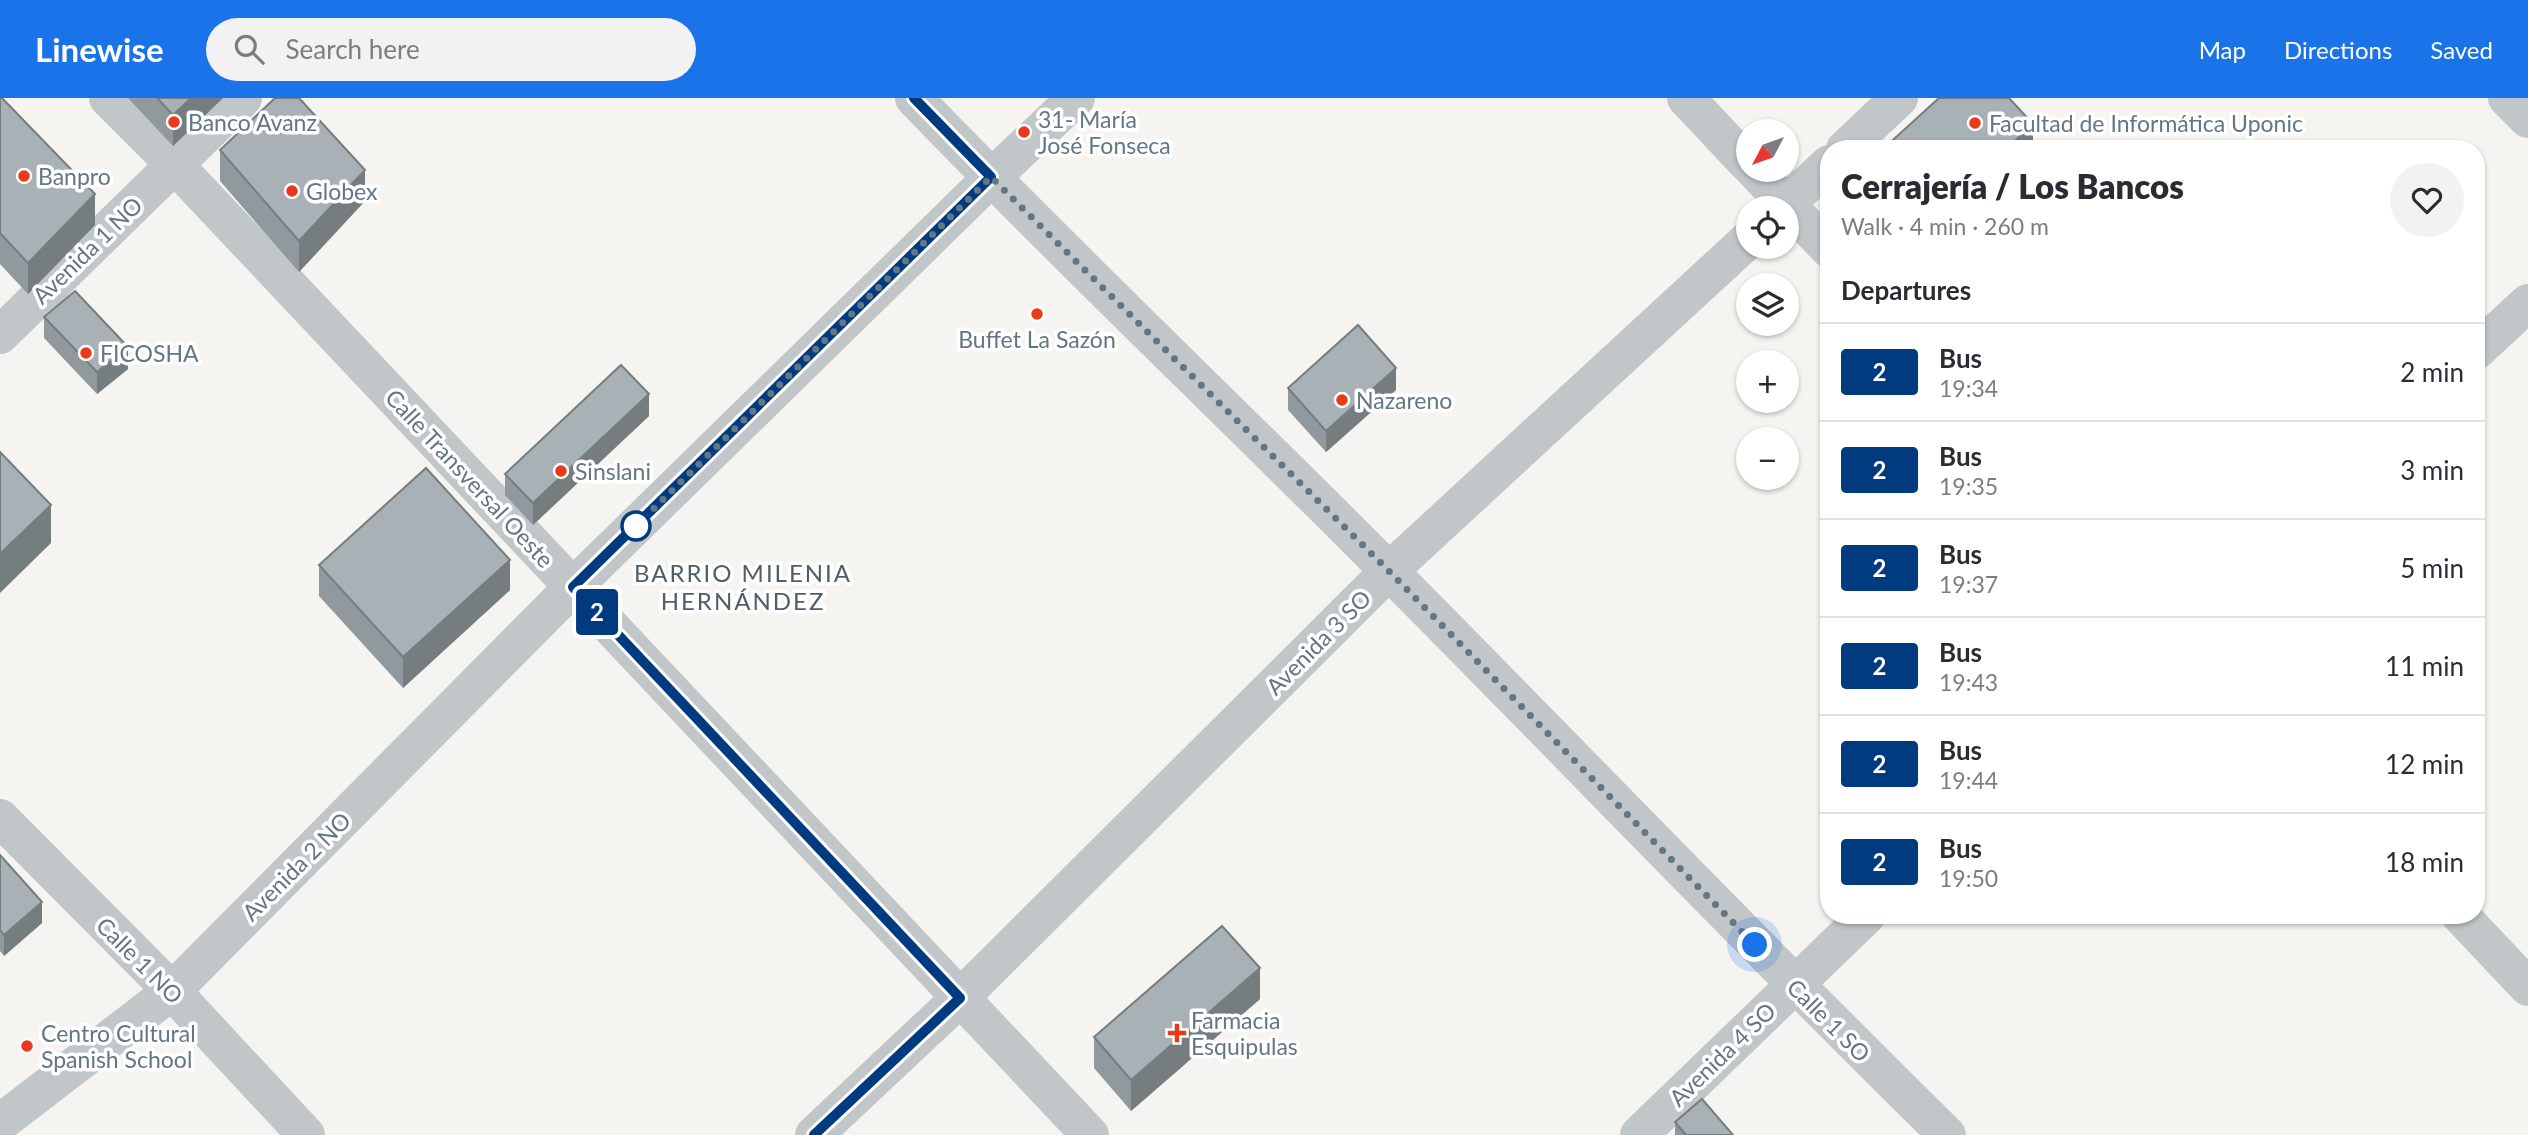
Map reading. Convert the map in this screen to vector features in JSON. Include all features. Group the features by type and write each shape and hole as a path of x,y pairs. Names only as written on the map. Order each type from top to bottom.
{"street":[{"name":"Calle Transversal Oeste","path":"108,98 174,164 1090,1135"},
{"name":"Avenida 1 NO","path":"0,335 243,98"},
{"name":"Calle 1 SO","path":"914,98 1389,571 1793,984 1947,1135"},
{"name":"Avenida 2 NO","path":"0,1123 172,991 573,587 991,177 1076,98"},
{"path":"1686,98 1736,151"},
{"path":"1855,140 1899,98"},
{"path":"2507,98 2528,119"},
{"path":"1795,196 1820,173"},
{"path":"1764,182 1776,196"},
{"path":"1799,220 1820,240"},
{"name":"Avenida 3 SO","path":"814,1135 960,998 1389,571 1736,251"},
{"path":"2485,343 2528,303"},
{"name":"Calle 1 NO","path":"0,818 172,991 306,1135"},
{"name":"Avenida 4 SO","path":"1639,1135 1857,924"},
{"path":"2468,924 2528,987"}],"building":[{"name":"Banpro","path":"0,98 95,194 28,263 0,233"},
{"path":"157,98 191,98 173,115"},
{"name":"Globex","path":"275,98 299,98 365,170 299,241 220,150"},
{"path":"1939,98 2009,98 2033,124 2016,140 1893,140"},
{"path":"75,291 128,347 97,372 44,317"},
{"name":"Nazareno","path":"1358,325 1396,368 1326,431 1288,388"},
{"path":"621,365 649,394 533,503 505,474"},
{"path":"0,452 51,505 0,554"},
{"path":"426,468 510,560 403,657 319,565"},
{"path":"0,855 42,902 4,935 0,930"},
{"path":"1222,926 1260,968 1131,1080 1094,1037"},
{"path":"1702,1099 1733,1135 1686,1135 1675,1122"}],"bus line":[{"name":"2","path":"814,1135 960,998 573,587 991,177 914,98"}],"place":[{"name":"Banco Avanz","path":"174,122"},
{"name":"Facultad de Informática Uponic","path":"1975,123"},
{"name":"31- María José Fonseca","path":"1024,132"},
{"name":"Banpro","path":"24,176"},
{"name":"Globex","path":"292,191"},
{"name":"Buffet La Sazón","path":"1037,314"},
{"name":"FICOSHA","path":"86,353"},
{"name":"Nazareno","path":"1342,400"},
{"name":"Sinslani","path":"561,471"},
{"name":"Farmacia Esquipulas","path":"1177,1033"},
{"name":"Centro Cultural Spanish School","path":"27,1046"}],"district":[{"name":"BARRIO MILENIA HERNÁNDEZ","path":"743,586"}],"route":[{"path":"636,526 991,177 1389,571 1755,945"}]}
